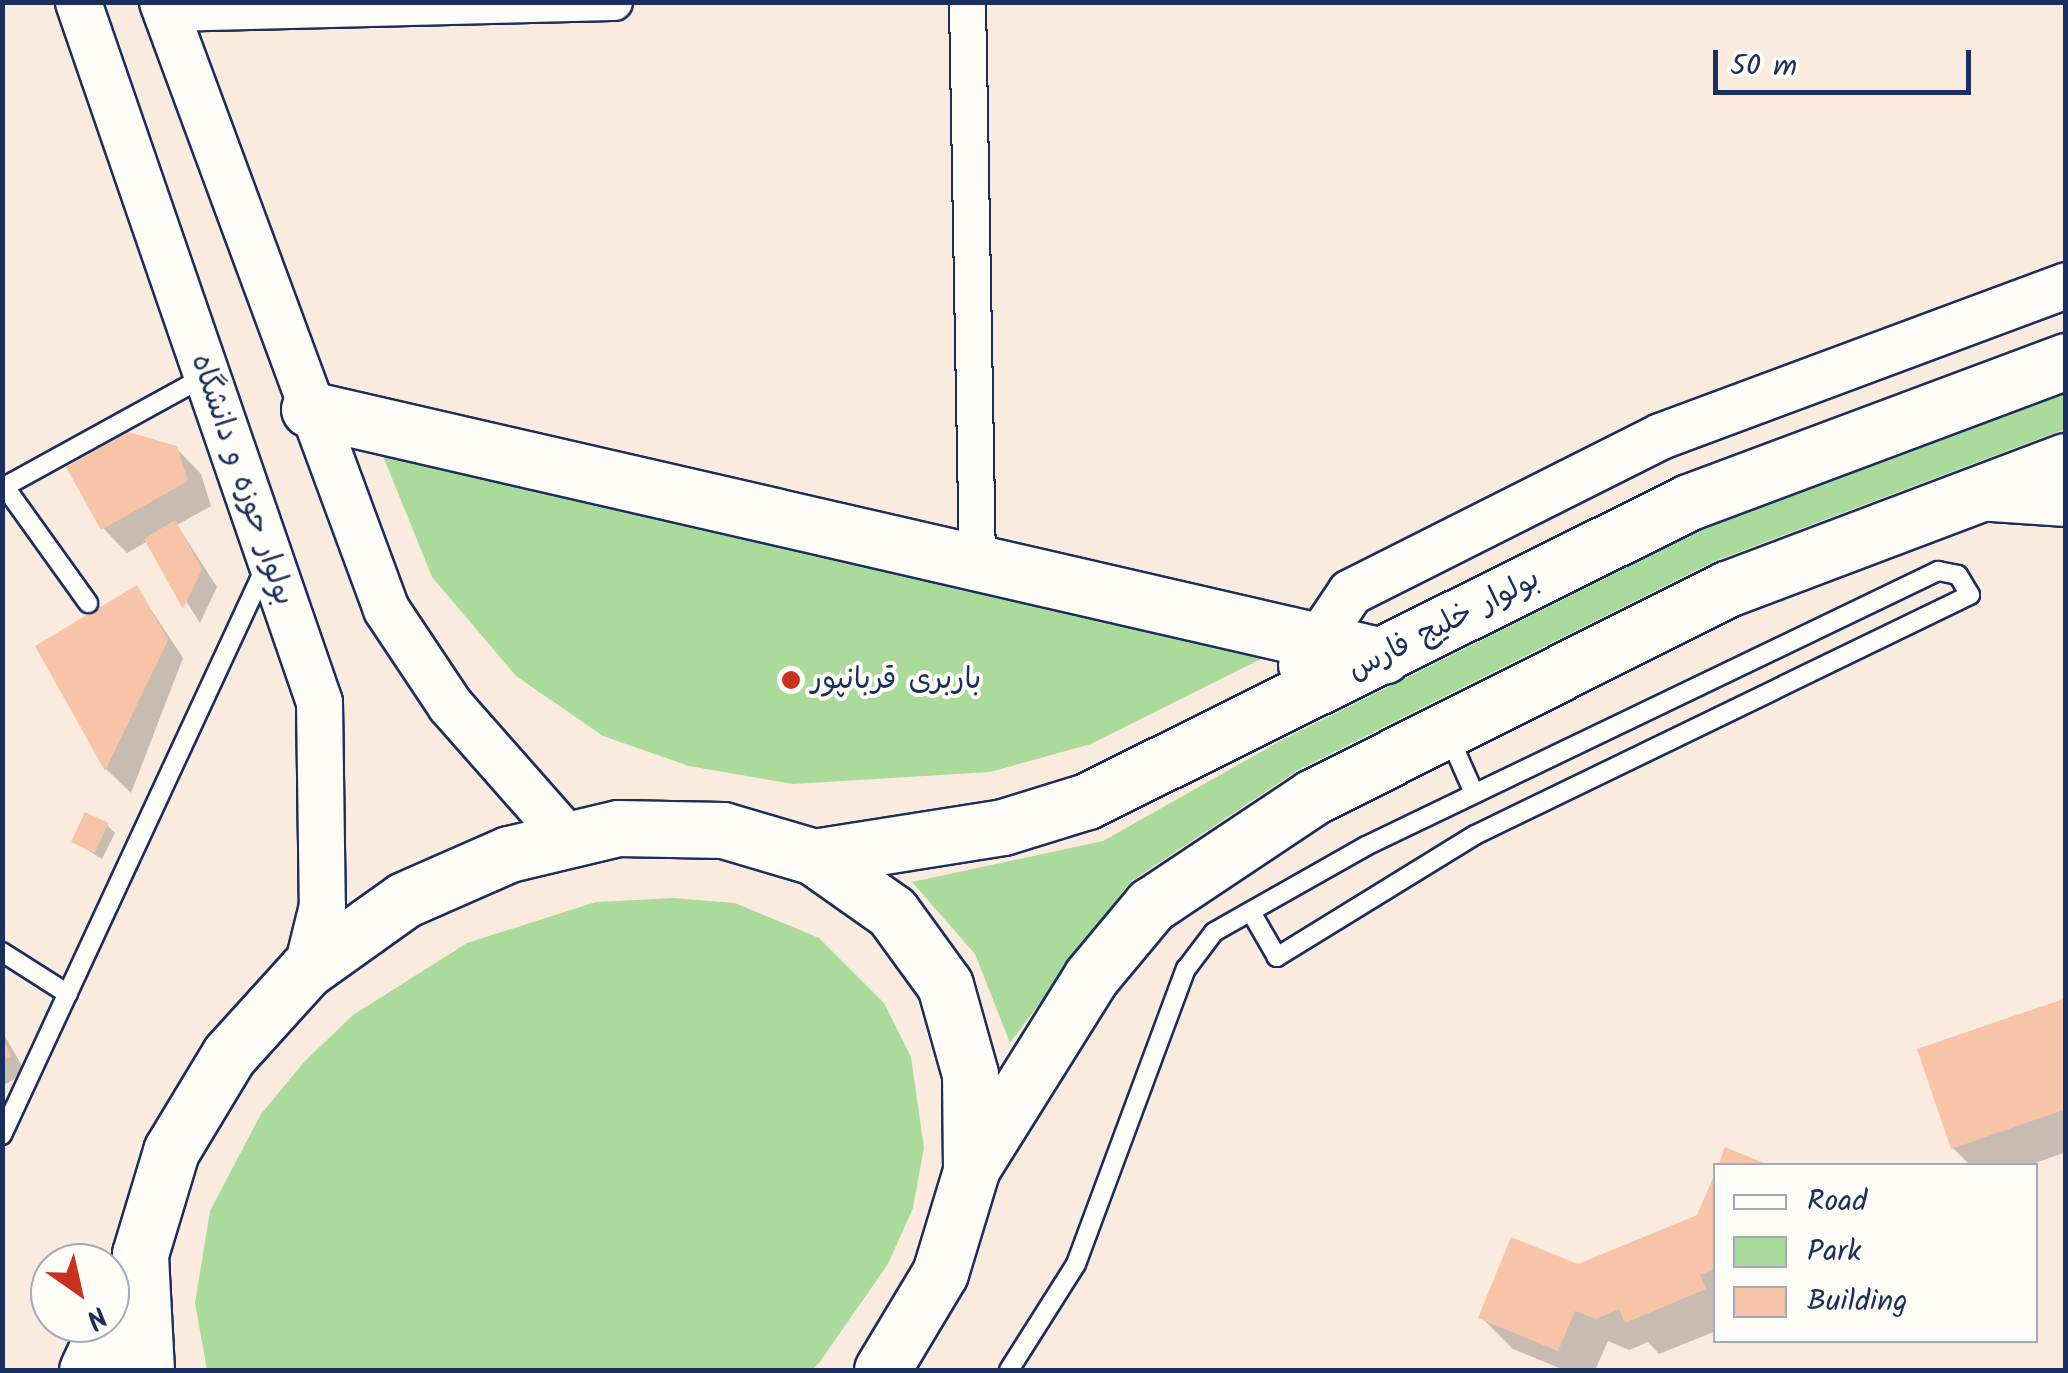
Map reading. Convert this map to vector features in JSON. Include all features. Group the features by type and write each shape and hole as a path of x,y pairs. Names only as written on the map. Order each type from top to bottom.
{"highway":[{"name":"بولوار خلیج فارس","path":"814,857 1003,827 1087,801 1689,502 2066,361"},
{"path":"309,409 1383,656"},
{"path":"882,1370 940,1274 971,1171 1091,977 1150,905 1313,796 1728,589 1960,496 2066,461"},
{"path":"99,1367 140,1254 170,1151 228,1055 306,970 404,900 509,854 618,828 724,830 814,857 892,912 945,985 970,1074 971,1171"}],"street":[{"name":"بولوار حوزه و دانشگاه","path":"78,2 319,702 322,905 306,970"},
{"path":"569,840 450,705 386,610 164,8 614,2"},
{"path":"968,2 977,563"},
{"path":"1269,713 1350,592 1660,436 2066,285"},
{"path":"1960,496 2066,503"}],"lane":[{"path":"88,604 4,488 206,376"},
{"path":"2,1135 269,558"},
{"path":"1009,1370 1076,1264 1186,969 1214,932 1250,912 1474,793 1938,571 1958,575 1970,595 1475,835 1277,957 1250,912"},
{"path":"1446,730 1474,793"},
{"path":"2,952 68,994"}],"green space":[{"path":"2065,394 2065,429 1715,561 1298,770 1130,882 1010,1043 975,954 912,882 1103,841 1282,740 1701,530"},
{"path":"383,456 1269,655 1091,744 990,772 793,784 689,766 603,736 516,676 432,577"},
{"path":"674,898 735,903 819,938 884,1003 911,1057 924,1148 913,1208 888,1264 819,1363 812,1370 207,1370 195,1303 210,1211 261,1114 304,1062 353,1015 467,943 596,902"}],"building":[{"path":"128,432 177,446 188,481 101,530 66,467"},
{"path":"175,520 202,569 183,609 144,539"},
{"path":"137,585 168,640 105,771 35,646"},
{"path":"85,812 109,823 95,853 71,842"},
{"path":"2066,998 2066,1109 1951,1149 1917,1049"},
{"path":"2,1038 12,1056 2,1061"},
{"path":"1725,1147 1764,1163 1719,1163"},
{"path":"1713,1178 1713,1269 1700,1275 1706,1289 1625,1323 1619,1309 1596,1319 1575,1311 1558,1351 1478,1318 1511,1237 1578,1264 1697,1215"}],"place":[{"name":"باربری قربانپور","path":"791,680"}]}
